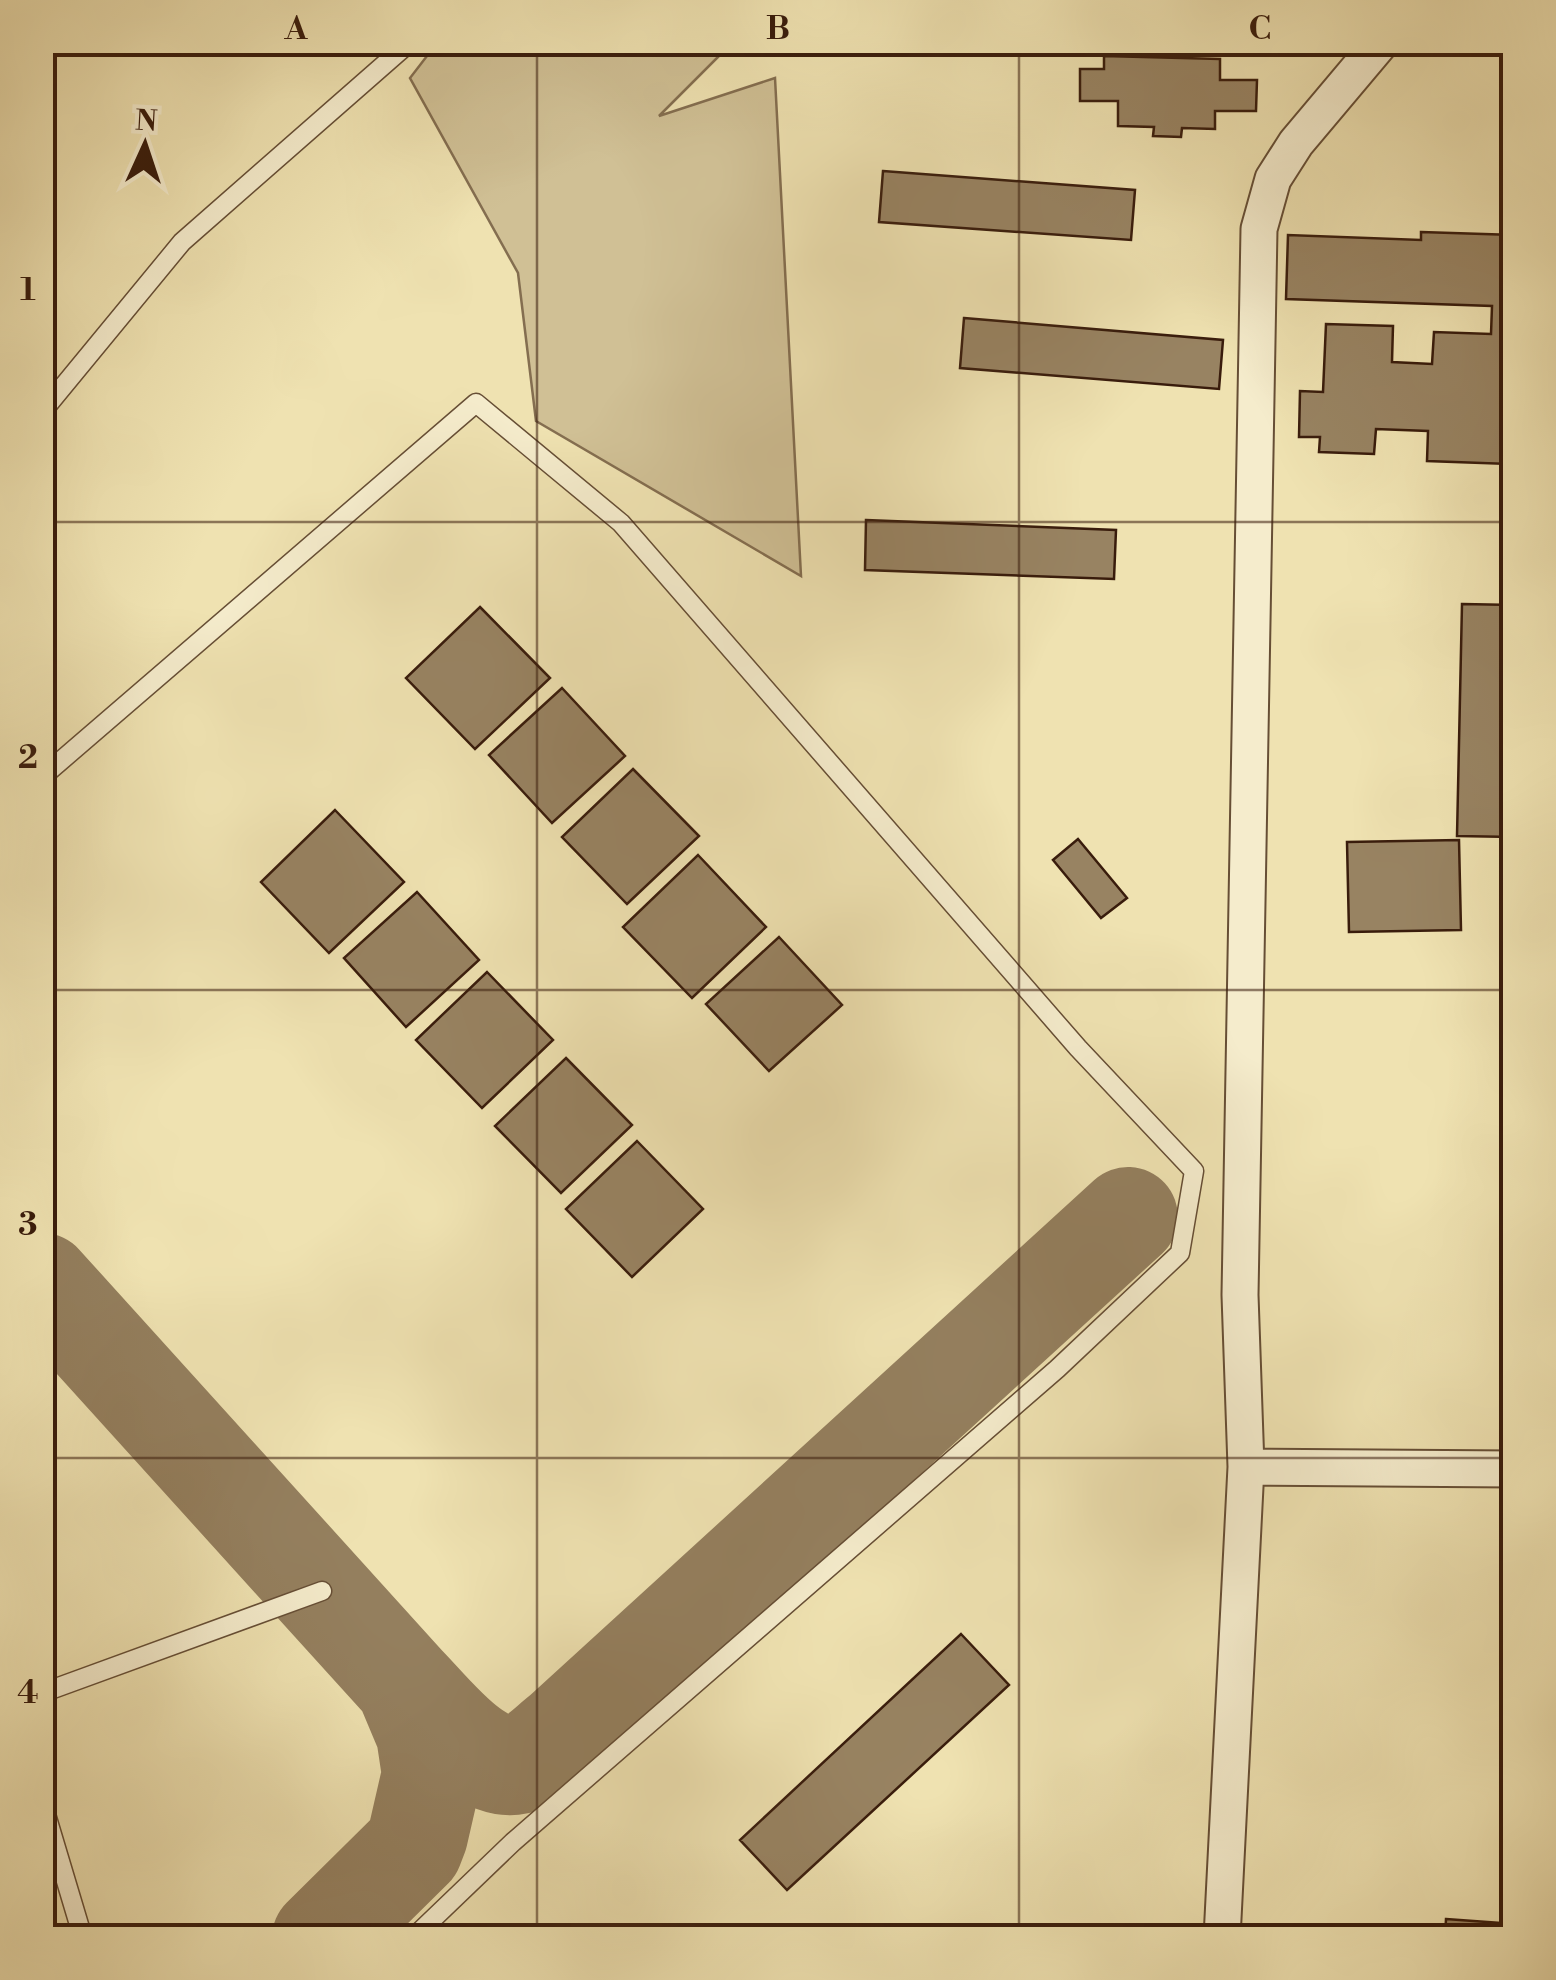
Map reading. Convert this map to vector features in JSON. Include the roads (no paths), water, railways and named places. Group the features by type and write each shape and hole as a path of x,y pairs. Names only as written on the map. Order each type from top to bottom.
{"street":[{"path":"1222,1938 1246,1466 1240,1295 1259,229 1273,179 1296,143 1381,42"},
{"path":"1246,1466 1514,1469"}],"lane":[{"path":"42,412 182,242 410,42"},
{"path":"42,776 476,403 620,523 1078,1048 1194,1171 1180,1253 1057,1369 513,1842 413,1938"},
{"path":"42,1693 322,1592"},
{"path":"42,1800 84,1938"}]}
